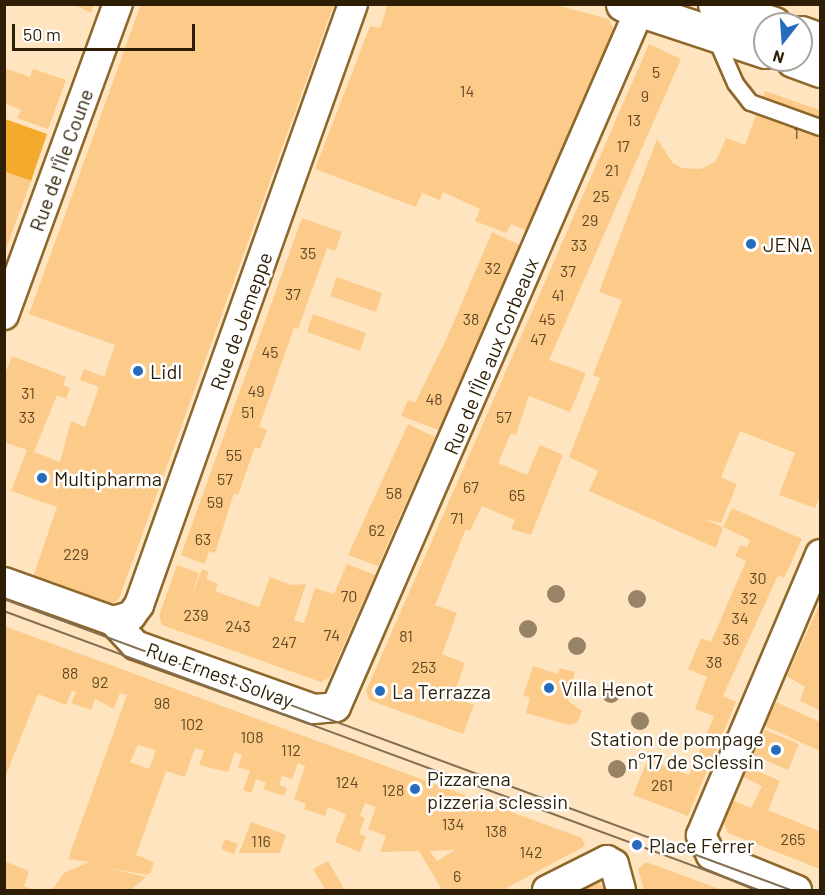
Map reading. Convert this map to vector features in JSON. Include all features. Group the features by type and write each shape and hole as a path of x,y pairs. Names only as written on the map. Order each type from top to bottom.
{"main road":[{"path":"631,7 753,22"},
{"path":"715,19 753,43"}],"street":[{"name":"Rue de l'Île Coune","path":"4,315 118,4"},
{"name":"Rue de Jemeppe","path":"113,621 131,616 139,605 353,4"},
{"name":"Rue de l'Île aux Corbeaux","path":"341,702 631,7"},
{"path":"797,891 711,855 701,835 820,554"},
{"name":"Rue Ernest Solvay","path":"4,582 113,621 135,645 314,709 330,711 341,702"},
{"path":"547,891 608,860 614,864 621,891"}],"lane":[{"path":"715,19 735,82 750,102 820,127"}],"shaded area":[{"path":"5,119 47,134 31,181 5,172"}],"building":[{"path":"73,4 94,4 91,13"},
{"path":"141,4 334,4 119,599 109,606 33,577 57,507 11,491 27,450 4,442 4,376 12,356 66,377 63,385 70,388 66,399 57,395 34,452 60,462 71,421 85,427 99,387 80,380 84,369 104,377 115,345 29,314"},
{"path":"388,4 552,4 609,19 615,32 527,231 511,224 506,233 475,221 480,209 443,192 440,200 422,193 416,207 315,169 370,26 380,28"},
{"path":"649,44 681,59 549,360 586,373 570,412 529,396 516,435 511,433 498,463 527,475 540,445 563,455 531,535 511,529 515,520 482,506 470,531 466,529 435,605 457,613 442,654 465,663 453,697 474,705 463,734 369,700 366,691"},
{"path":"4,68 30,77 33,69 66,80 48,129 17,118 21,110 4,103"},
{"path":"765,91 820,110 820,495 815,508 779,495 795,453 740,431 721,477 737,484 721,523 703,519 723,527 716,548 589,491 598,471 569,457 600,378 593,375 622,300 599,292 657,139 673,163 682,168 701,169 716,161 726,138 745,145"},
{"path":"4,172 31,181 5,252 4,252"},
{"path":"302,218 342,232 335,251 327,248 298,329 294,328 259,427 267,430 260,449 255,447 238,495 234,493 215,553 209,551 205,564 181,555"},
{"path":"492,232 520,245 439,430 401,416 408,400 415,403 446,340"},
{"path":"337,277 382,293 376,312 330,296"},
{"path":"313,314 366,333 360,351 307,332"},
{"path":"408,424 435,437 378,566 348,555"},
{"path":"732,508 802,539 784,578 778,575 723,696 736,702 688,816 633,795 648,759 689,775 714,716 695,709 707,677 688,669 701,638 711,642 746,561 735,556 741,545 747,547 750,540 723,527"},
{"path":"347,564 375,575 329,678 321,682 162,625 159,616 177,565 199,573 191,598 202,569 209,572 206,579 218,584 215,591 259,607 270,577 291,585 306,584 294,620 304,623 315,588 334,594"},
{"path":"820,603 820,710 800,701 805,687 787,676"},
{"path":"4,626 582,838 585,846 503,890 442,890 419,851 380,852 386,836 368,829 376,807 365,803 360,816 365,818 359,834 366,836 360,852 335,842 346,814 328,807 325,816 304,809 306,804 294,799 305,766 298,763 292,779 282,776 279,785 287,788 284,796 263,789 266,783 256,779 251,793 243,790 250,771 238,767 242,755 235,752 228,772 199,765 204,751 195,748 185,777 166,771 136,855 154,862 151,872 147,875 108,868 146,877 131,890 52,890 64,873 89,862 68,859 127,695 120,693 114,709 95,699 91,710 71,703 76,692 72,691 66,705 38,694 4,780","holes":["138,745 156,750 149,769 130,762","455,850 437,861 430,851"]},
{"name":"Villa Henot","path":"533,666 558,674 560,668 575,672 568,701 582,711 577,723 569,725 526,713 530,697 523,696"},
{"path":"776,702 820,722 820,751 765,726"},
{"name":"Station de pompage n°17 de Sclessin","path":"765,730 799,744 788,770 753,755"},
{"path":"748,767 780,781 768,810 819,831 820,827 820,869 728,833 724,824 732,800 751,808 762,786 743,777"},
{"path":"251,822 286,835 280,853 239,853"},
{"path":"225,839 238,844 234,854 221,849"},
{"path":"4,861 29,871 24,886 34,890 4,890"},
{"path":"328,861 345,890 326,890 313,869"},
{"path":"646,862 722,890 644,890 638,869"},
{"path":"597,881 606,890 583,890"}],"tram line":[{"path":"4,599 791,890"},
{"path":"4,611 759,890"}],"place":[{"name":"JENA","path":"751,244"},
{"name":"Lidl","path":"138,371"},
{"name":"Multipharma","path":"42,478"},
{"name":"Villa Henot","path":"549,688"},
{"name":"La Terrazza","path":"380,691"},
{"name":"Station de pompage n°17 de Sclessin","path":"776,750"},
{"name":"Pizzarena pizzeria sclessin","path":"415,789"},
{"name":"Place Ferrer","path":"637,845"}]}
